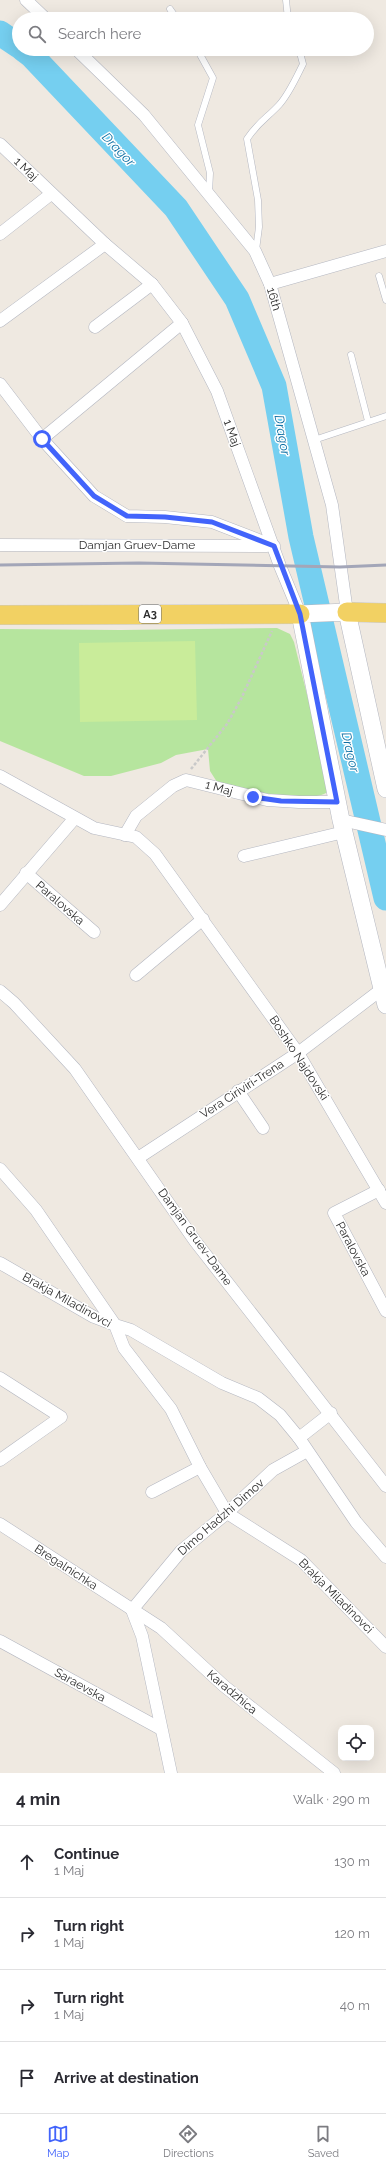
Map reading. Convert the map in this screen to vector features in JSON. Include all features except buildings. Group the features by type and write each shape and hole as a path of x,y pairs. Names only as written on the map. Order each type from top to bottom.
{"main road":[{"name":"A3","path":"347,612 386,613"},
{"name":"A3","path":"0,615 300,614"}],"street":[{"path":"32,2 40,12"},
{"name":"16th","path":"83,56 144,115 255,251 270,284 332,505 347,612"},
{"name":"1 Maj","path":"0,144 105,244 152,284 182,323 217,391 300,614 337,802 346,825 384,997"},
{"path":"0,234 51,194"},
{"path":"0,321 105,244"},
{"path":"270,284 386,250"},
{"path":"95,327 152,284"},
{"path":"42,439 182,323"},
{"path":"0,384 42,439 94,496 127,516 165,517 212,522 274,546"},
{"name":"Damjan Gruev-Dame","path":"0,544 274,546"},
{"path":"347,612 386,789"},
{"name":"A3","path":"300,614 347,612"},
{"name":"Boshko Najdovski","path":"0,776 74,819 94,828 136,838 155,854 298,1053 386,1203"},
{"path":"125,835 136,816 182,780"},
{"name":"1 Maj","path":"182,780 190,780 267,800 337,802"},
{"path":"0,905 74,819"},
{"path":"244,856 346,825 386,830"},
{"name":"Paralovska","path":"26,873 94,932"},
{"path":"136,974 203,919"},
{"name":"Damjan Gruev-Dame","path":"0,991 14,1003 75,1069 195,1241 386,1486"},
{"name":"Vera Ciriviri-Trena","path":"138,1158 238,1091 384,997"},
{"path":"238,1091 263,1128"},
{"path":"0,1169 36,1210 115,1325 131,1330 222,1383 258,1398 280,1415 299,1438 356,1522 386,1557"},
{"name":"Paralovska","path":"379,1190 334,1213 386,1309"},
{"name":"Brakja Miladinovci","path":"0,1263 94,1316 115,1325 124,1348 171,1409 200,1467 227,1513 301,1560 386,1647"},
{"path":"0,1378 60,1417 0,1460"},
{"path":"299,1438 331,1414"},
{"name":"Dimo Hadzhi Dimov","path":"132,1610 181,1551 227,1513 274,1470 307,1451"},
{"path":"152,1492 200,1467"},
{"name":"Bregalnichka","path":"0,1524 132,1610"},
{"path":"132,1610 142,1636 171,1773"},
{"name":"Karadzhica","path":"132,1610 162,1628 224,1686 334,1773"},
{"path":"142,1636 162,1628"},
{"name":"Saraevska","path":"0,1641 161,1729"}],"lane":[{"path":"286,0 287,12"},
{"path":"202,56 213,78 198,125 210,173 209,194"},
{"path":"255,251 259,227 258,200 247,139 256,125 280,105 303,64 301,56"},
{"path":"379,276 386,300"},
{"path":"351,355 368,421"},
{"path":"314,440 386,416"}],"path":[{"path":"182,780 208,749 242,699 280,614"}],"green space":[{"path":"277,628 290,634 294,642 330,788 329,791 319,795 291,797 258,792 217,782 210,771 208,749 176,755 161,763 111,776 84,776 0,741 0,629 121,630"},
{"path":"195,641 197,720 80,722 79,643"}],"waterway":[{"name":"Dragor","path":"0,33 12,41"},
{"name":"Dragor","path":"32,56 176,208 237,299 274,386 301,537 386,898"}],"railway":[{"path":"0,565 139,563 340,567 386,565"}],"route":[{"path":"42,439 94,496 127,516 165,517 212,522 274,546 280,566 300,614 337,802 281,801 253,797"}]}
